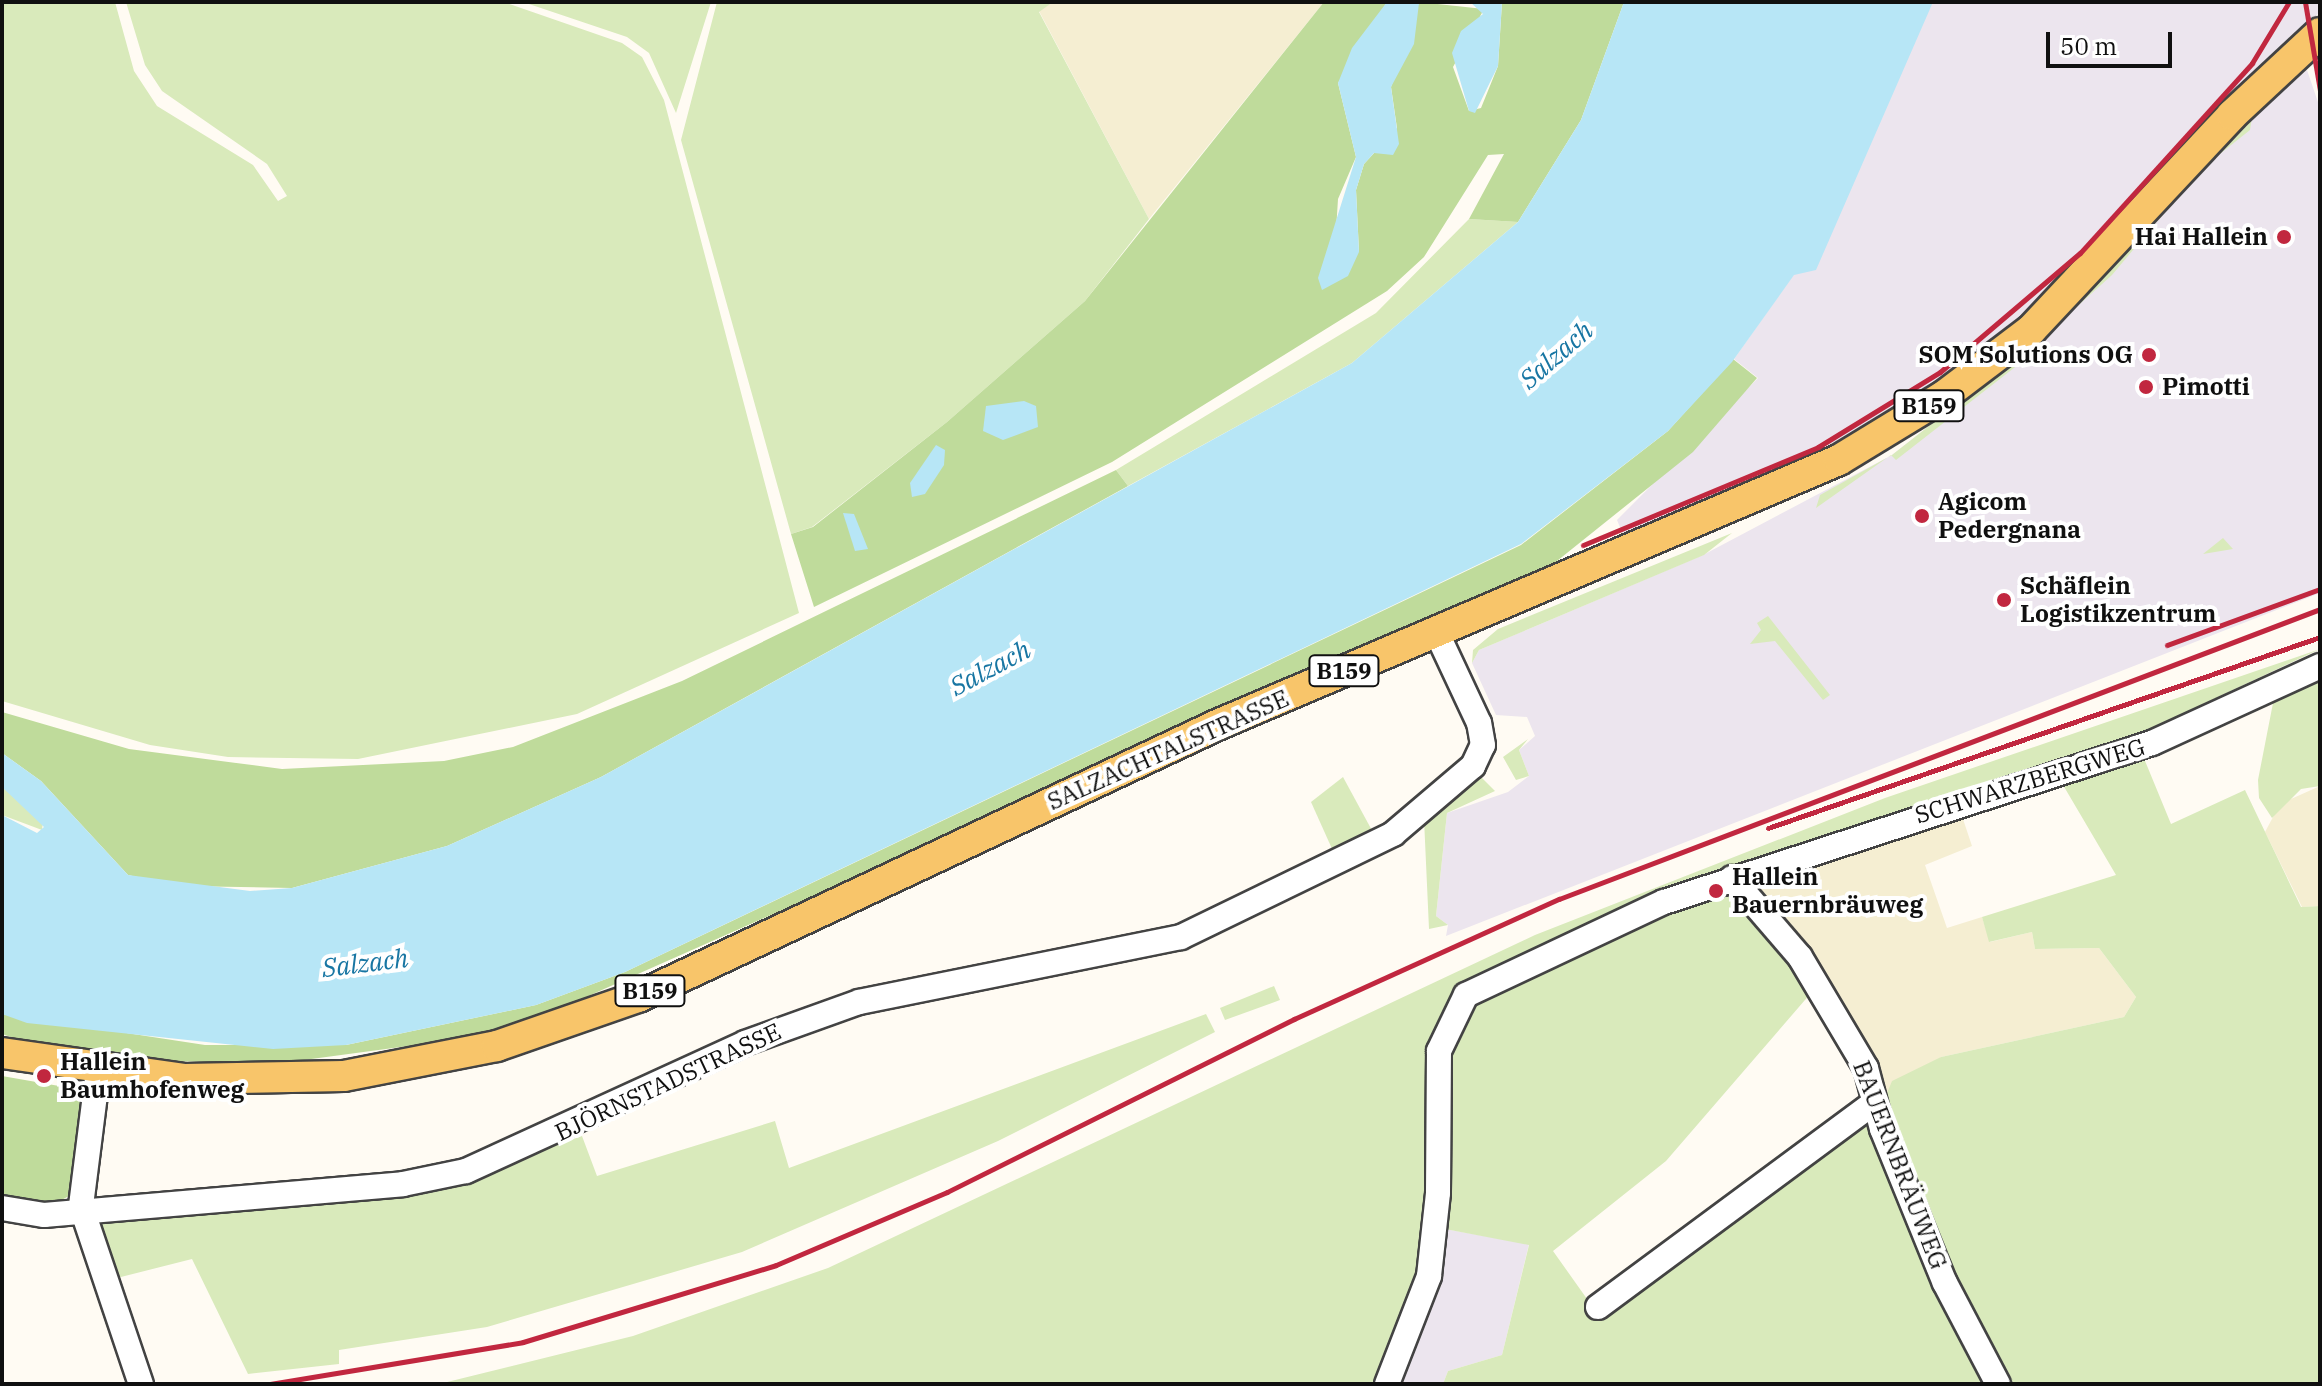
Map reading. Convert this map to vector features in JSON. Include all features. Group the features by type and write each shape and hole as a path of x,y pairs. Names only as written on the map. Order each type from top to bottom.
{"main road":[{"name":"SALZACHTALSTRASSE","path":"2,1053 98,1071 185,1079 344,1076 568,1025 1436,631 1839,460 1944,396 2084,280 2232,115 2320,33"}],"street":[{"name":"BJÖRNSTADSTRASSE","path":"2,1208 44,1215 81,1206 403,1184 466,1171 745,1043 859,1002 1181,937 1393,834 1473,766 1483,745 1479,723 1436,631"},
{"name":"SCHWARZBERGWEG","path":"1387,1384 1429,1276 1438,1193 1439,1051 1454,1008 1499,974 1732,878 2152,743 2320,666"},
{"name":"BAUERNBRÄUWEG","path":"1732,878 1800,957 1866,1068 1874,1103 1945,1283 1998,1384"},
{"path":"98,1071 81,1206 141,1384"},
{"path":"1598,1307 1874,1103"}],"shaded area":[{"path":"1053,2 1324,2 1149,219 1039,11"},
{"path":"1933,2 2320,2 2320,12 2246,79 2024,317 1949,376 1868,427 1733,494 1624,537 1617,520 1758,378 1734,359 1794,274"},
{"path":"2307,70 2320,108 2320,593 1446,936 1448,925 1436,916 1447,813 1508,792 1529,776 1519,750 1535,736 1527,717 1496,715 1472,663 1479,650 1703,555 1892,455 2051,330 2252,117"},
{"path":"2320,786 2320,906 2302,907 2265,832 2280,804"},
{"path":"1961,813 1972,846 1925,865 1947,928 1982,917 1990,942 2032,932 2035,949 2099,948 2136,997 2124,1017 1941,1057 1883,1103 1757,897 1760,883"},
{"path":"1445,1229 1529,1244 1502,1355 1448,1371 1443,1384 1395,1384 1423,1331"}],"green space":[{"path":"2,2 115,2 134,71 157,106 253,165 278,201 287,196 267,164 162,91 145,65 126,2 504,2 622,43 642,57 664,100 799,613 577,714 358,759 228,757 150,745 2,701"},
{"path":"523,2 711,2 676,113 649,53 627,37"},
{"path":"717,2 1053,2 1039,12 1149,219 1085,301 947,422 812,527 791,534 681,140"},
{"path":"1324,2 1387,2 1338,83 1356,157 1338,199 1336,231 1359,252 1356,190 1364,164 1397,128 1391,87 1419,2 1484,9 1453,67 1469,111 1481,108 1498,66 1502,2 1624,2 1581,120 1518,222 1469,219 1504,154 1488,155 1424,257 1387,291 1112,462 814,607 791,534 813,527 947,422 1085,301"},
{"path":"2252,117 2250,130 2201,169 2234,134"},
{"path":"2195,176 2112,275 2042,338 2087,295"},
{"path":"1469,219 1518,222 1352,363 1128,486 1116,470 1376,313"},
{"path":"2035,343 2028,357 1896,460 1891,455"},
{"path":"1733,359 1757,378 1693,452 1542,573 541,1017 453,1040 274,1064 73,1058 2,1034 2,1014 205,1045 346,1045 536,1005 625,972 1521,545 1668,431"},
{"path":"1887,458 1816,508 1820,495"},
{"path":"1116,470 1128,486 601,777 447,846 292,888 179,886 128,875 41,781 2,753 2,712 129,749 282,769 444,761 513,747 682,681"},
{"path":"1732,533 1704,555 1479,650 1472,663 1473,650 1498,629"},
{"path":"2223,538 2233,549 2203,554"},
{"path":"1768,616 1830,695 1823,700 1775,641 1750,644 1761,630 1757,623"},
{"path":"2320,649 2099,753 1679,887 1460,987 1432,1040 1422,1253 1400,1339 1376,1384 439,1384 633,1336 828,1268 1535,935 1885,798"},
{"path":"2320,674 2320,786 2301,789 2272,818 2259,798 2258,780 2273,703"},
{"path":"1528,739 1519,750 1529,776 1516,780 1503,757"},
{"path":"2143,756 2171,824 2245,790 2301,907 2320,906 2320,1384 2004,1384 1973,1332 1883,1103 1892,1081 1941,1057 2124,1017 2136,997 2099,948 2035,949 2032,932 1989,942 1982,917 2116,875 2063,785"},
{"path":"1479,775 1495,791 1447,813 1436,916 1448,925 1429,929 1424,819"},
{"path":"1343,777 1375,836 1333,851 1311,802"},
{"path":"2,787 43,821 42,830 2,815"},
{"path":"1717,893 1734,894 1791,957 1811,993 1666,1161 1553,1251 1597,1313 1868,1113 1991,1384 1443,1384 1448,1371 1502,1355 1529,1245 1445,1229 1445,1059 1473,1003 1524,974"},
{"path":"1274,986 1280,1000 1225,1020 1220,1008"},
{"path":"1206,1014 1215,1032 998,1141 742,1252 487,1327 339,1350 339,1364 248,1374 192,1259 113,1279 98,1214 478,1173 582,1136 597,1176 775,1121 789,1168"},
{"path":"2,1076 82,1090 75,1170 69,1196 54,1204 2,1202"}],"water":[{"path":"1387,2 1419,3 1414,44 1391,87 1399,144 1393,155 1374,153 1364,164 1356,190 1359,252 1348,276 1322,290 1318,278 1356,157 1338,83 1352,48"},
{"path":"1470,2 1502,2 1498,66 1475,113 1469,111 1452,53 1461,31 1483,14"},
{"name":"Salzach","path":"1624,2 1933,2 1816,270 1794,275 1732,362 1668,431 1521,544 625,972 536,1005 346,1045 273,1049 27,1023 2,1014 2,815 37,833 44,827 2,787 2,753 41,781 128,875 250,891 292,888 447,846 601,777 1352,363 1518,222 1581,120"},
{"path":"1024,401 1036,406 1038,427 1003,440 983,431 986,406"},
{"path":"936,445 945,450 944,465 925,494 912,497 910,483"},
{"path":"843,513 854,514 868,549 855,551"}],"railway":[{"path":"1583,545 1818,447 1940,372 2080,253 2252,63 2289,2"},
{"path":"2305,2 2320,91"},
{"path":"2167,645 2320,589"},
{"path":"270,1384 523,1342 776,1265 947,1192 1294,1019 1559,899 2320,609"},
{"path":"1768,828 2320,637"}],"place":[{"name":"Hai Hallein","path":"2284,237"},
{"name":"SOM Solutions OG","path":"2149,355"},
{"name":"Pimotti","path":"2146,387"},
{"name":"Agicom Pedergnana","path":"1922,516"},
{"name":"Schäflein Logistikzentrum","path":"2004,600"},
{"name":"Hallein Bauernbräuweg","path":"1716,891"},
{"name":"Hallein Baumhofenweg","path":"44,1076"}]}
